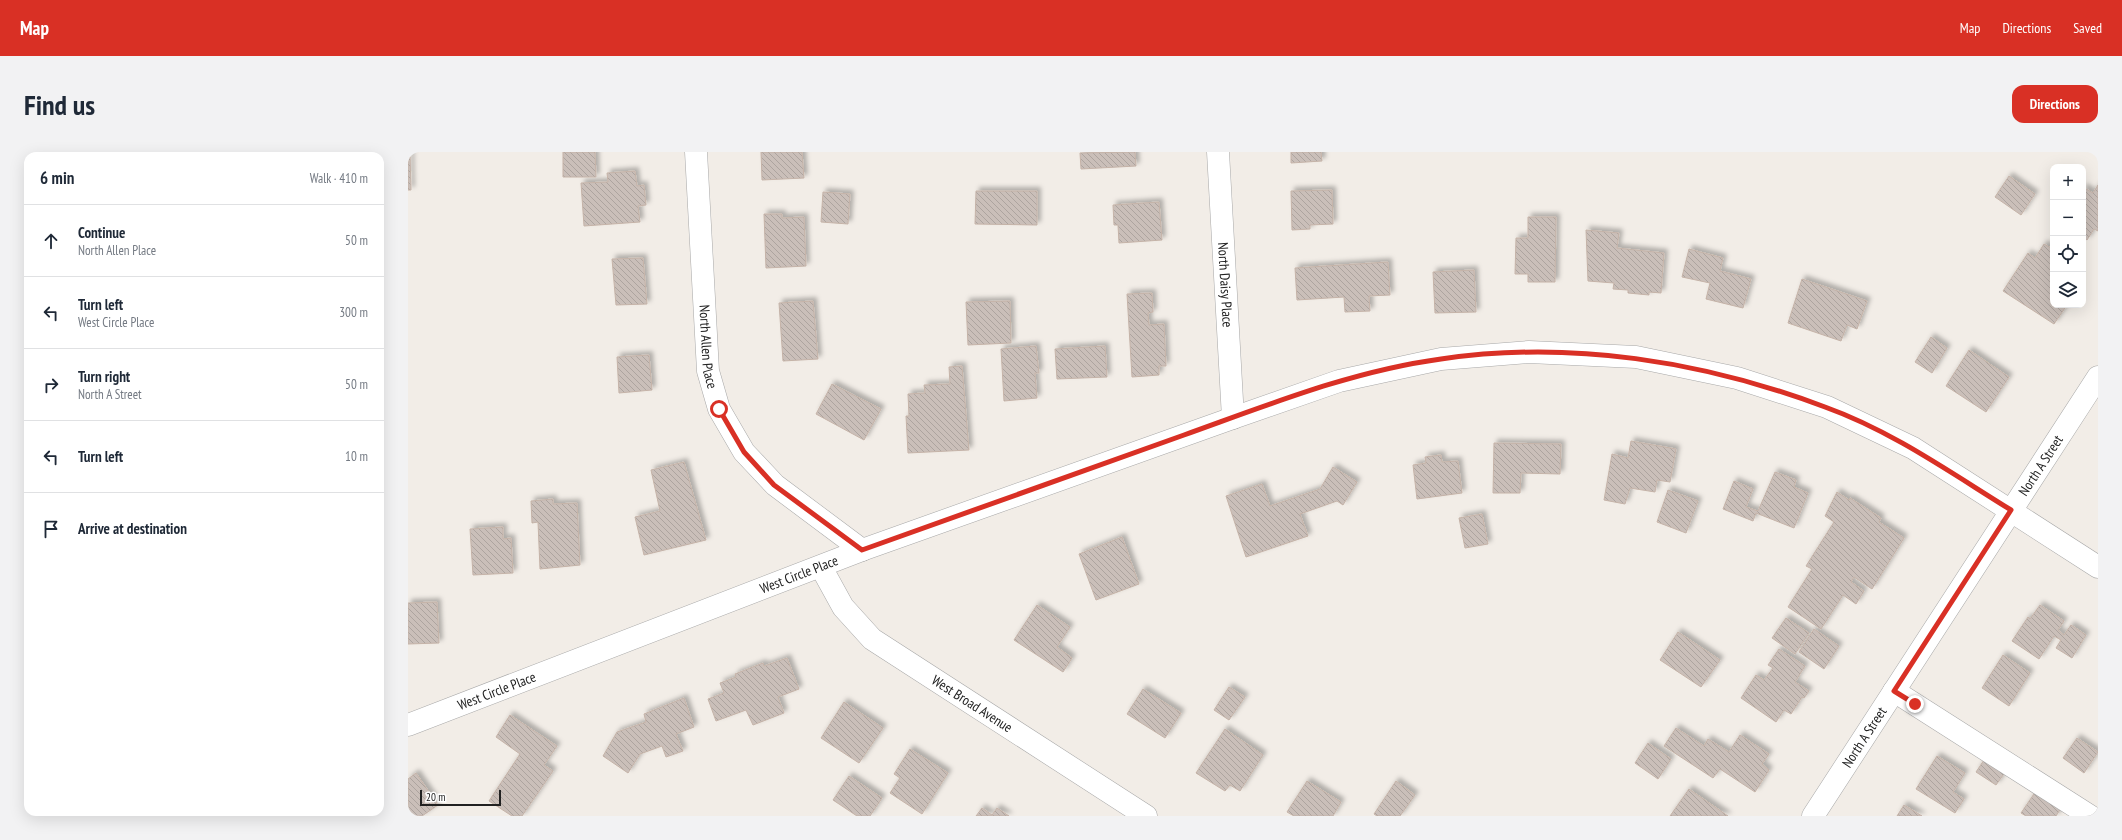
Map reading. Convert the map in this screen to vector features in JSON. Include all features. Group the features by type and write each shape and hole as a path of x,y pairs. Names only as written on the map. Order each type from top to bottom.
{"street":[{"name":"North Allen Place","path":"696,152 708,371 719,409 744,452 774,485 862,550"},
{"name":"North Daisy Place","path":"1218,152 1233,418"},
{"name":"West Circle Place","path":"408,725 822,567 862,550 1233,418 1339,381 1441,359 1529,352 1636,358 1737,378 1827,407 1913,448 2098,567"},
{"name":"North A Street","path":"1813,816 2098,377"},
{"name":"West Broad Avenue","path":"822,567 843,607 872,639 1146,816"},
{"path":"1894,691 2090,816"}],"building":[{"path":"408,152 410,152 411,190 408,190"},
{"path":"563,152 595,152 596,177 563,177"},
{"path":"761,152 802,152 804,178 762,180"},
{"path":"1135,152 1136,166 1081,169 1080,153"},
{"path":"1291,152 1321,152 1322,161 1291,163"},
{"path":"635,171 637,186 644,185 646,205 638,206 640,222 584,226 581,183 608,182 607,173"},
{"path":"2009,176 2035,194 2021,215 1995,197"},
{"path":"2098,185 2098,231 2094,229 2087,240 2086,189 2093,193"},
{"path":"1332,190 1333,224 1310,225 1310,229 1292,230 1291,191"},
{"path":"976,191 1037,191 1037,225 975,224"},
{"path":"823,192 850,194 848,224 821,222"},
{"path":"1159,202 1162,240 1119,243 1118,225 1114,225 1113,205"},
{"path":"764,214 782,214 782,218 804,217 806,266 766,268"},
{"path":"1528,217 1556,217 1555,282 1528,282 1528,274 1515,274 1516,238 1528,238"},
{"path":"1586,230 1619,233 1617,248 1664,253 1661,293 1649,292 1649,295 1628,293 1628,290 1613,289 1614,283 1588,281"},
{"path":"2044,244 2050,247 2050,308 2065,308 2054,324 2003,291 2028,253 2035,258"},
{"path":"1689,249 1723,258 1720,271 1751,279 1743,308 1706,299 1710,283 1682,277"},
{"path":"643,258 647,304 616,305 612,259"},
{"path":"1388,262 1390,295 1369,296 1370,311 1345,312 1344,297 1297,300 1295,268"},
{"path":"1474,270 1476,312 1435,313 1433,272"},
{"path":"1802,279 1867,301 1857,329 1847,325 1841,341 1788,323"},
{"path":"1152,293 1153,312 1148,313 1149,325 1164,324 1166,366 1159,366 1159,375 1132,377 1127,294"},
{"path":"813,301 818,359 783,361 779,303"},
{"path":"1010,301 1011,343 968,345 966,302"},
{"path":"1931,337 1947,348 1932,373 1915,362"},
{"path":"1036,346 1039,373 1035,373 1037,398 1004,401 1001,349"},
{"path":"1105,346 1107,377 1057,379 1055,349"},
{"path":"1969,350 2009,377 1986,412 1946,386"},
{"path":"649,355 652,390 619,393 617,357"},
{"path":"962,366 969,450 908,453 906,416 909,416 908,394 925,393 924,385 950,384 949,367"},
{"path":"832,384 881,409 864,440 816,414"},
{"path":"1631,441 1676,449 1670,482 1657,480 1655,492 1630,488 1625,504 1604,500 1612,454 1628,458"},
{"path":"1494,443 1561,444 1560,474 1521,473 1520,493 1493,493"},
{"path":"1441,455 1442,462 1458,461 1462,493 1417,499 1413,465 1426,463 1425,457"},
{"path":"684,462 706,540 644,555 635,517 660,511 651,470"},
{"path":"1333,467 1357,482 1343,505 1337,501 1300,514 1308,536 1246,557 1226,496 1262,484 1270,506 1320,489"},
{"path":"1775,472 1796,480 1794,487 1808,493 1794,528 1756,513 1753,521 1723,509 1734,481 1753,489 1746,507 1758,511"},
{"path":"1668,490 1698,501 1686,533 1657,522"},
{"path":"1837,492 1849,500 1850,498 1881,518 1879,522 1904,538 1872,589 1854,577 1851,582 1864,591 1856,604 1843,595 1821,629 1788,607 1812,569 1806,566 1834,522 1825,516"},
{"path":"553,499 553,504 577,503 580,565 540,569 538,522 532,523 531,501"},
{"path":"1482,514 1488,544 1465,548 1459,518"},
{"path":"503,527 503,539 511,538 513,573 473,575 470,529"},
{"path":"1122,537 1139,584 1096,600 1079,554"},
{"path":"437,602 439,643 408,644 408,603"},
{"path":"1037,605 1070,627 1057,647 1072,658 1063,672 1014,640"},
{"path":"2040,605 2064,621 2058,630 2064,635 2071,625 2086,635 2072,658 2056,648 2061,640 2054,636 2039,659 2012,641 2028,617 2030,619"},
{"path":"1786,618 1809,633 1795,654 1772,638"},
{"path":"1814,629 1839,646 1824,669 1799,652"},
{"path":"1678,632 1720,660 1701,687 1660,660"},
{"path":"1779,649 1805,666 1795,682 1809,691 1804,698 1802,697 1791,714 1784,710 1776,722 1741,698 1756,675 1764,680 1773,668 1768,665"},
{"path":"2003,655 2030,673 2009,706 1982,688"},
{"path":"787,658 799,689 778,697 784,713 753,725 746,710 716,721 708,699 724,693 720,683 736,677 735,674 763,663 764,666"},
{"path":"1229,687 1245,697 1229,720 1214,710"},
{"path":"1143,689 1181,713 1165,738 1127,714"},
{"path":"684,698 694,727 676,734 683,751 666,757 662,746 640,754 628,773 603,756 617,732 646,722 644,714"},
{"path":"844,702 883,728 859,763 821,738"},
{"path":"510,715 557,746 544,765 553,771 522,816 512,816 489,801 520,754 496,737"},
{"path":"1676,728 1704,746 1708,739 1729,752 1740,735 1769,754 1762,764 1769,770 1755,792 1720,769 1713,778 1664,746"},
{"path":"1225,729 1263,755 1240,791 1230,785 1225,791 1196,773"},
{"path":"2077,738 2098,752 2084,773 2063,758"},
{"path":"1648,743 1671,759 1658,779 1635,763"},
{"path":"910,749 948,773 922,814 890,793 900,778 894,774"},
{"path":"1937,756 1965,773 1953,792 1964,799 1955,813 1916,789"},
{"path":"1986,757 2006,771 1996,785 1976,772"},
{"path":"416,773 438,805 422,816 408,816 408,779"},
{"path":"849,776 882,798 870,816 857,816 833,800"},
{"path":"1307,781 1341,802 1333,816 1294,816 1287,812"},
{"path":"1396,781 1415,795 1400,816 1377,816 1374,814"},
{"path":"2038,788 2063,805 2056,816 2026,816 2021,813"},
{"path":"1689,789 1728,816 1670,816"},
{"path":"1904,805 1922,816 1897,816"},
{"path":"982,808 992,815 997,808 1009,816 976,816"}],"route":[{"path":"719,409 744,452 774,485 862,550 1339,381 1441,359 1529,352 1636,358 1737,378 1827,407 1913,448 2011,510 1894,691 1915,704"}]}
